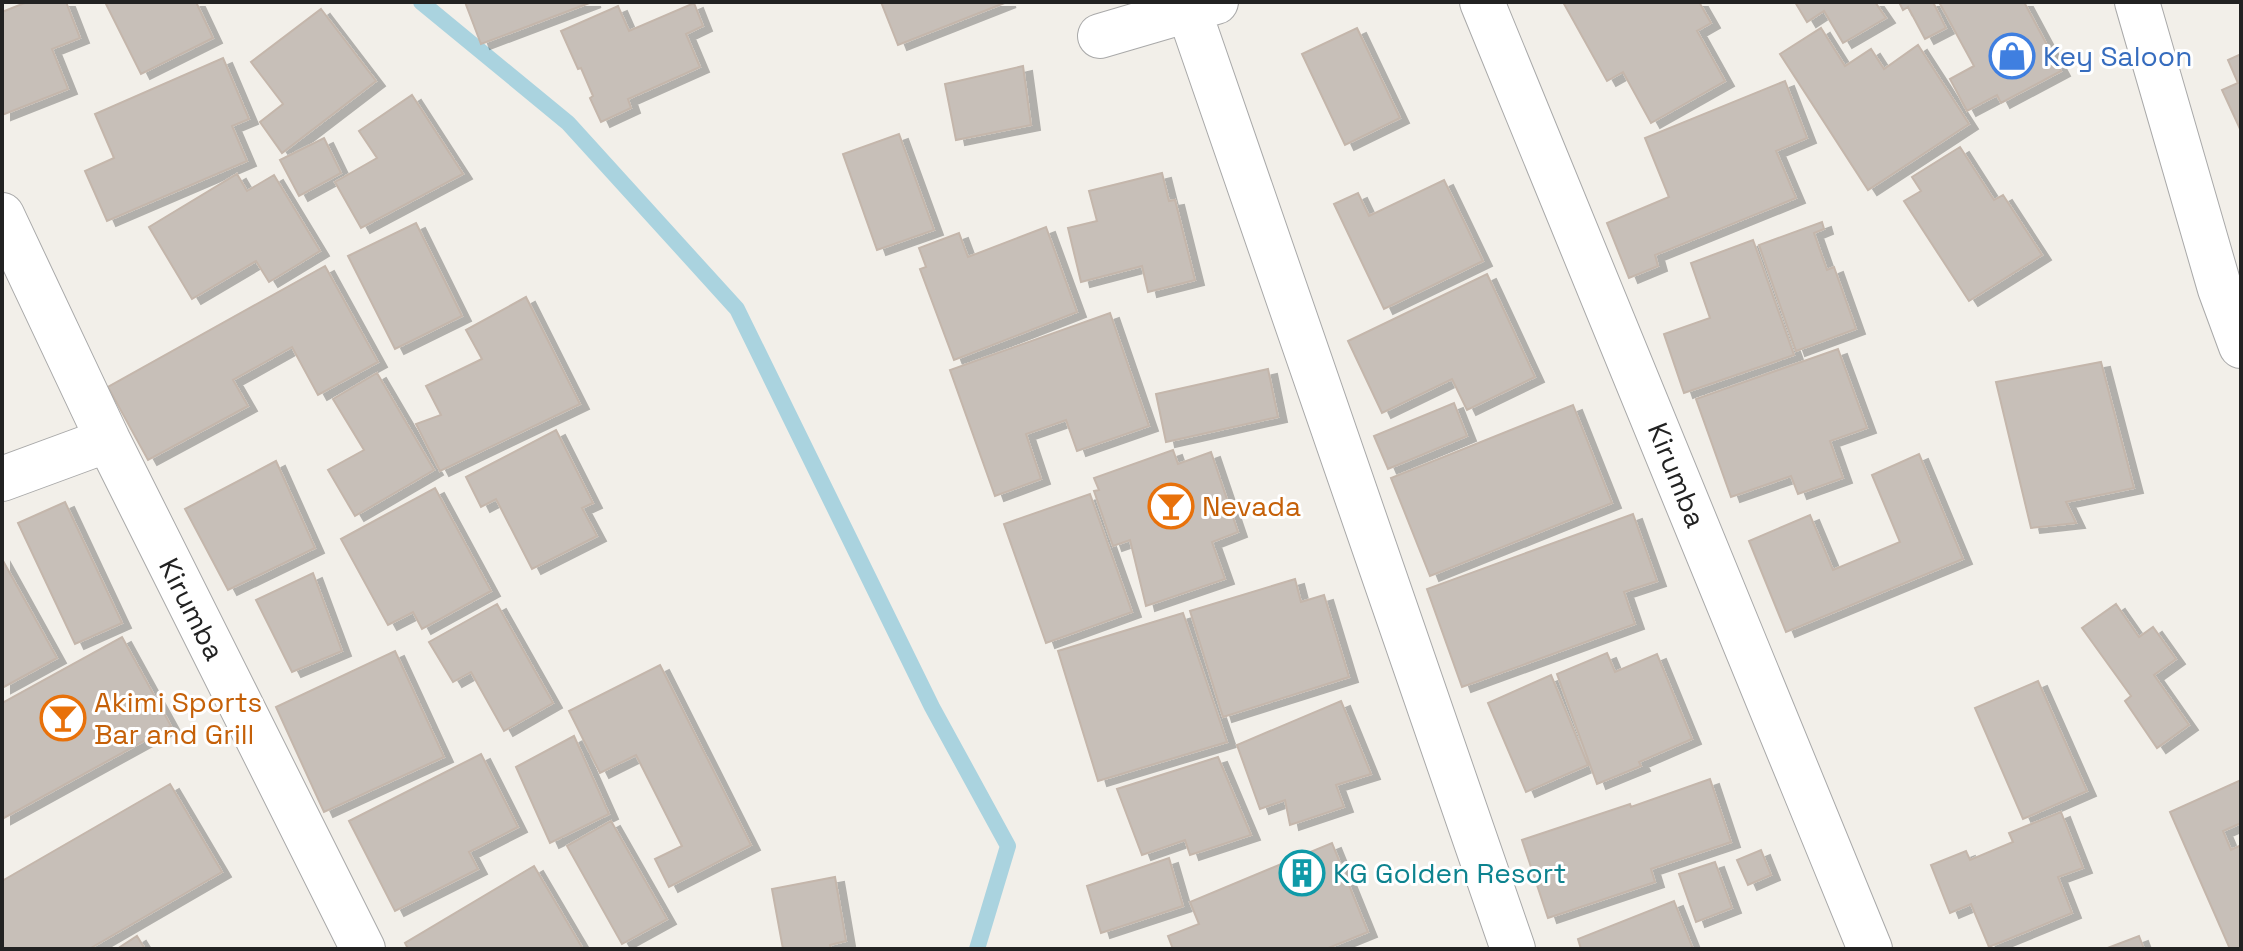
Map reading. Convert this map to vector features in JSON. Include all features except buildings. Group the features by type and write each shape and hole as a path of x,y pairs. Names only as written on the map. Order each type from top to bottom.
{"street":[{"name":"Kirumba","path":"1482,2 1870,949"},
{"path":"2137,2 2220,289 2241,346"},
{"path":"1100,36 1202,7 1513,949"},
{"name":"Kirumba","path":"2,215 108,440 363,949"},
{"path":"2,479 108,440"}],"waterway":[{"path":"421,2 568,123 737,309 932,707 1008,846 977,949"}],"place":[{"name":"Key Saloon","path":"2012,56"},
{"name":"Nevada","path":"1171,506"},
{"name":"Akimi Sports Bar and Grill","path":"63,718"},
{"name":"KG Golden Resort","path":"1302,873"}]}
